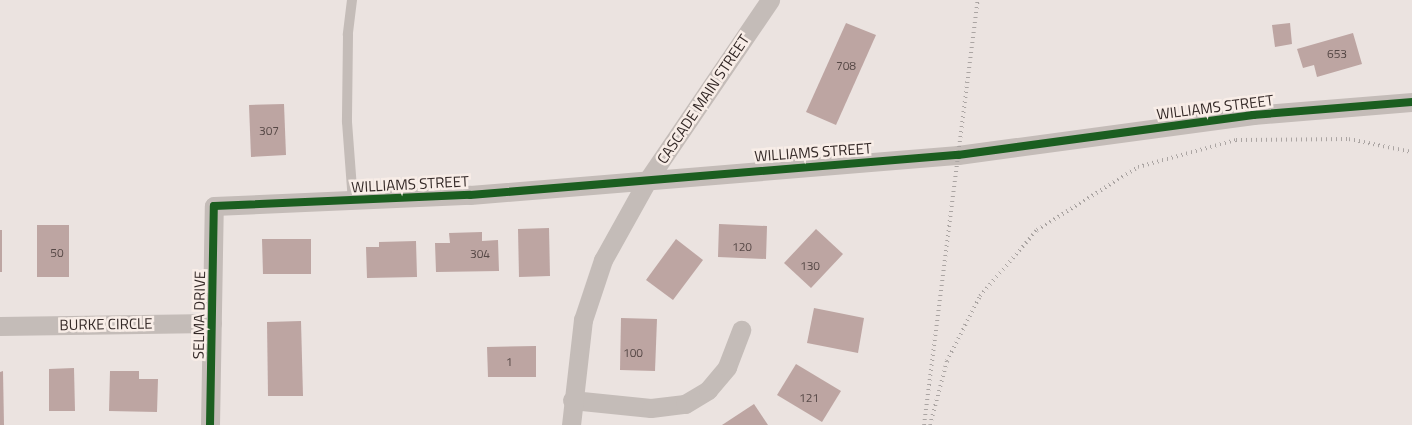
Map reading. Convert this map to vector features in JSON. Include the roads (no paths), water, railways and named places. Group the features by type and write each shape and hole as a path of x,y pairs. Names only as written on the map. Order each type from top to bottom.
{"street":[{"name":"CASCADE MAIN STREET","path":"571,425 572,400 583,320 603,260 647,181 770,0"},
{"name":"WILLIAMS STREET","path":"214,206 353,201 647,181 958,155 1253,115 1412,102"},
{"name":"SELMA DRIVE","path":"210,425 214,206"},
{"name":"BURKE CIRCLE","path":"0,326 212,323"},
{"path":"572,400 651,408 685,404 708,390 727,367 741,330"}],"lane":[{"path":"352,0 348,35 347,122 353,201"}],"railway":[{"path":"924,425 978,0"},
{"path":"930,425 947,361 980,296 1037,230 1138,167 1236,140 1349,139 1412,152"}]}
